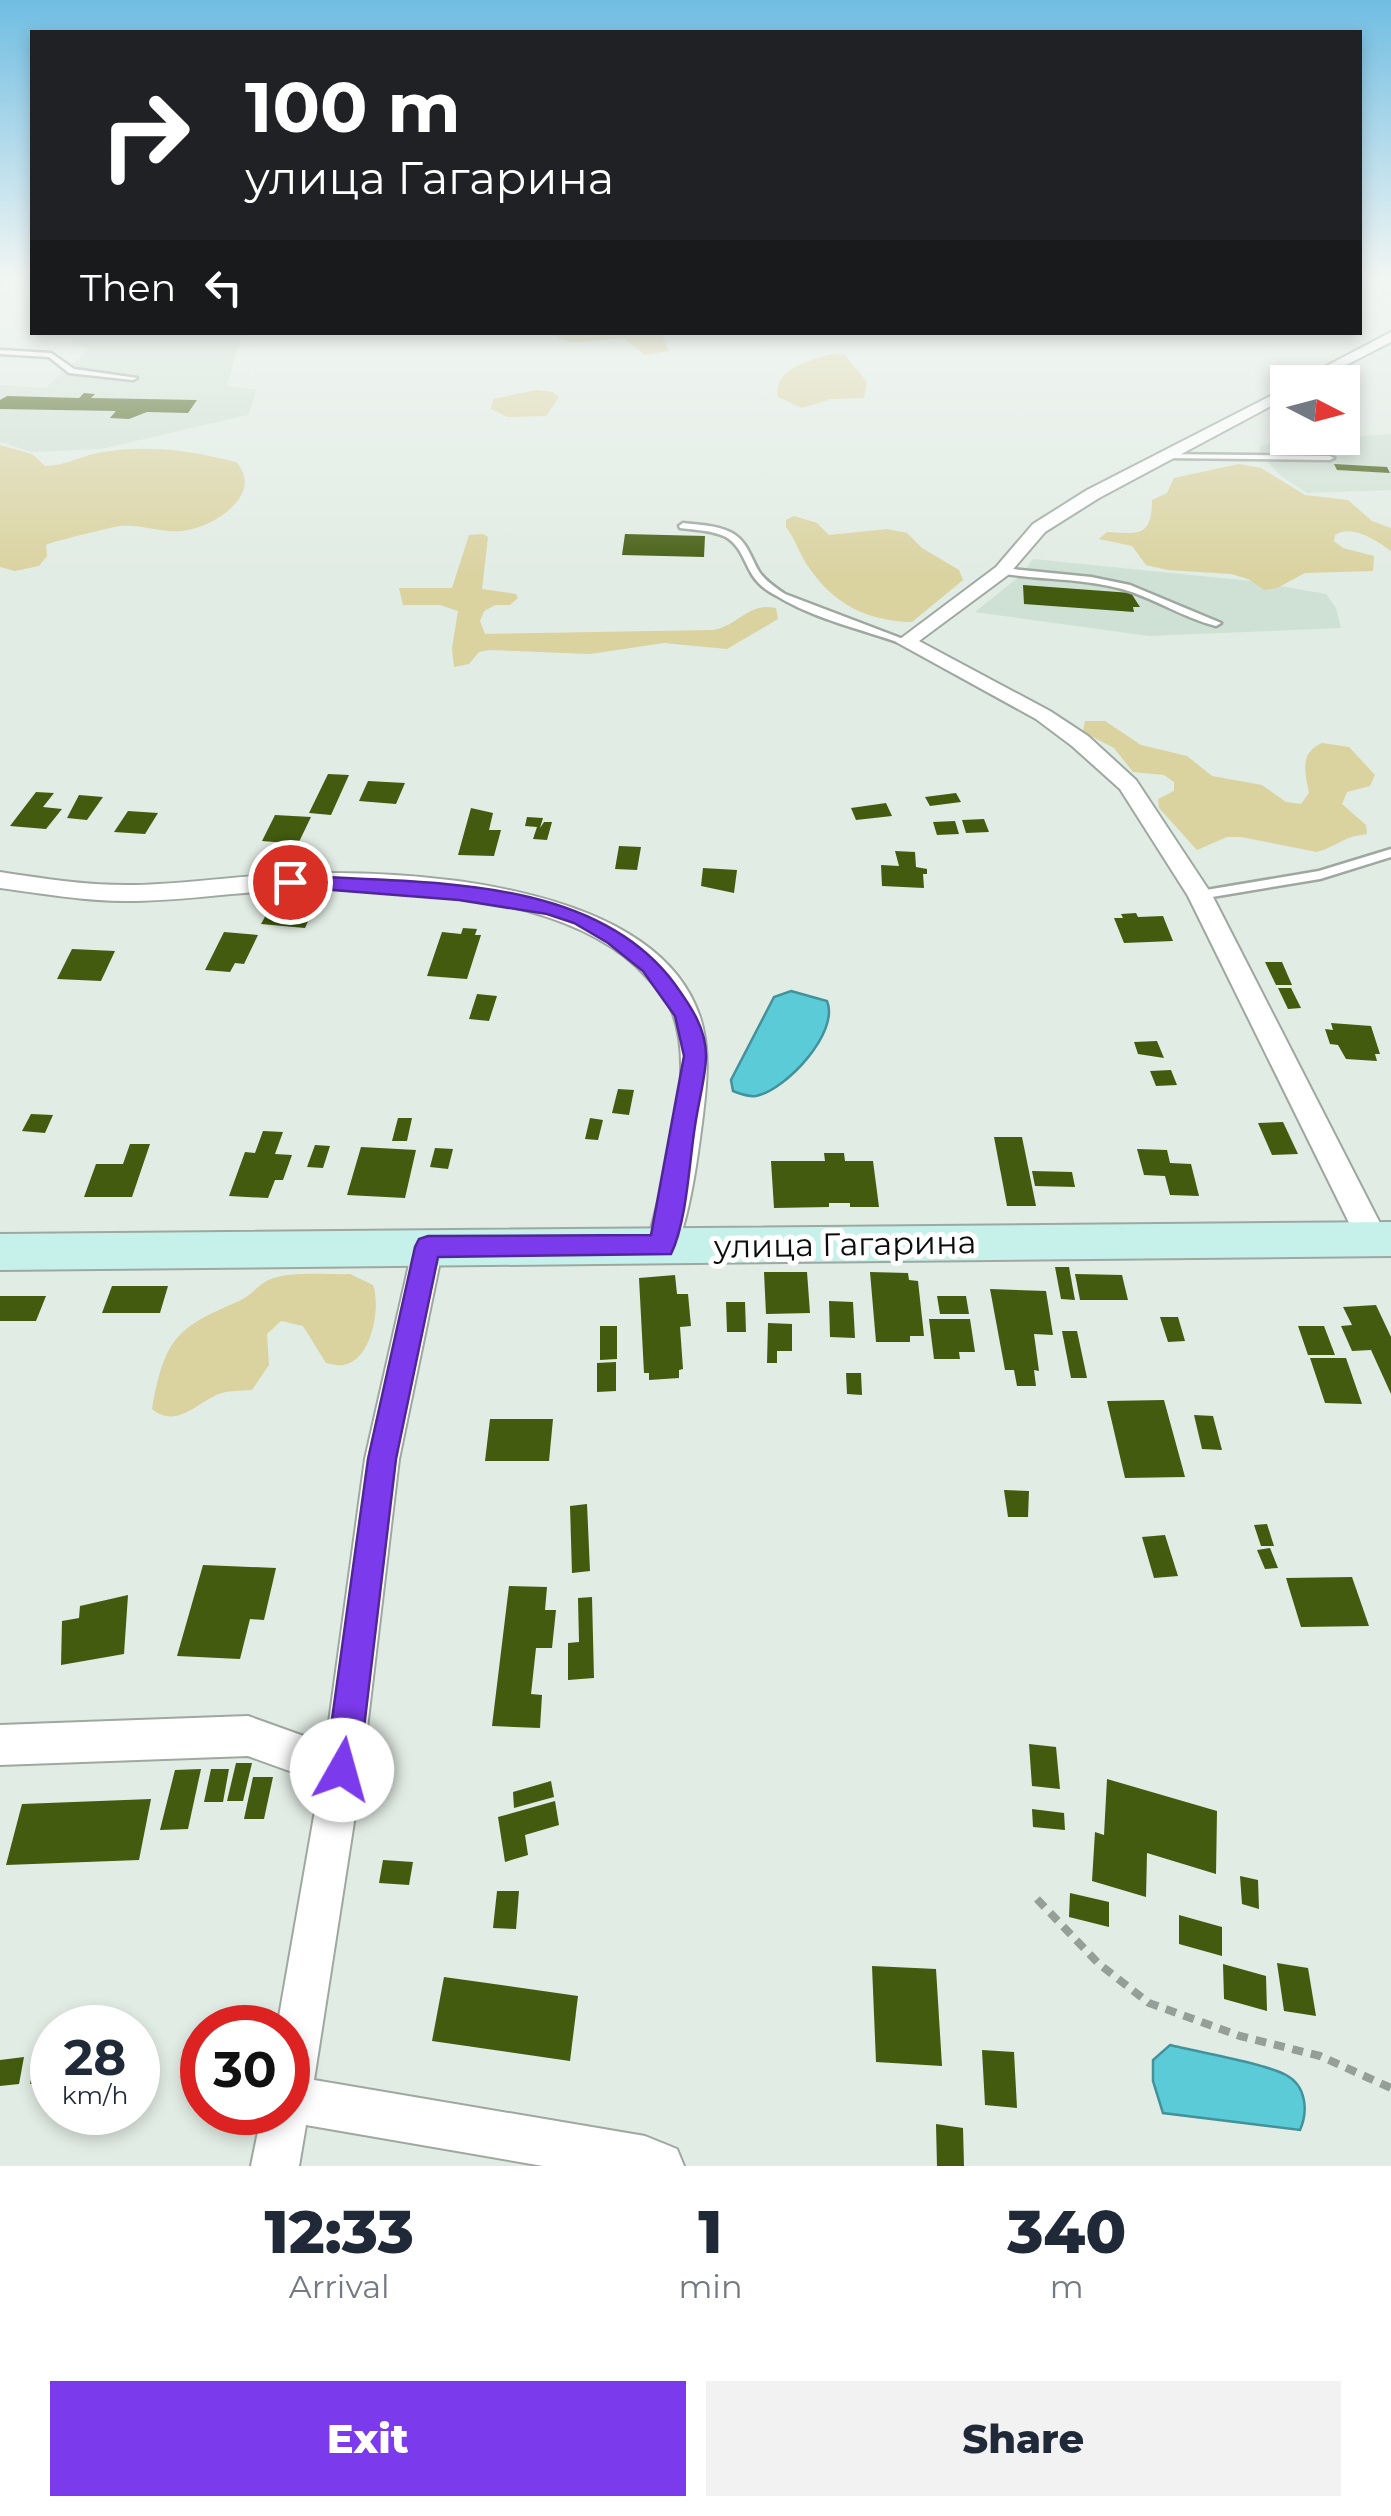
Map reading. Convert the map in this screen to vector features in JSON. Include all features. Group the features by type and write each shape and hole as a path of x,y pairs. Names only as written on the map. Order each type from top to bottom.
{"main road":[{"name":"улица Гагарина","path":"0,1252 1382,1239"}],"street":[{"path":"1270,400 1093,494 1039,528 1002,572 906,642 1043,715 1080,741 1128,784 1200,895 1382,1239"},
{"path":"0,880 108,894 290,882 348,883 550,908 598,928 650,966 672,992 686,1014 695,1056 662,1246"},
{"path":"303,2005 342,1770 382,1459 428,1247"},
{"path":"0,1744 248,1736 342,1770"},
{"path":"310,2103 644,2160 660,2166"},
{"path":"274,2166 280,2135"}],"lane":[{"path":"118,376 133,378"},
{"path":"1164,456 1330,458"},
{"path":"683,526 722,529 732,534 751,558 756,573 782,596 906,642"},
{"path":"1002,572 1107,583 1144,594 1175,612 1216,623"},
{"path":"1200,895 1320,874 1391,852"}],"path":[{"path":"1037,1899 1099,1964 1149,2003 1240,2036 1320,2056 1391,2088"}],"shaded area":[{"path":"58,376 230,376 227,386 257,390 248,415 101,449 32,452 0,442 0,385 45,388"},
{"path":"862,376 867,382 864,398 831,399 802,408 778,397 781,379"},
{"path":"536,390 553,392 559,397 546,416 508,417 491,409 493,399"},
{"path":"1391,434 1391,490 1307,493 1281,476 1259,453 1260,447 1270,444 1270,455 1360,455 1360,437"},
{"path":"0,445 32,454 45,466 132,449 202,454 236,462 244,474 244,486 232,508 194,529 120,526 94,532 46,545 47,556 39,566 15,571 0,567"},
{"path":"1239,464 1261,468 1305,495 1348,500 1372,521 1391,528 1391,551 1364,535 1342,532 1335,535 1334,541 1343,548 1374,556 1373,571 1305,573 1277,588 1264,590 1231,574 1146,565 1132,546 1099,539 1107,532 1142,531 1149,521 1152,500 1167,493 1174,478"},
{"path":"794,516 817,523 829,535 887,529 907,533 922,548 959,570 963,580 912,622 867,614 830,592 810,569 786,527 786,520"},
{"path":"469,535 488,537 482,589 516,594 518,598 510,605 495,605 484,611 480,621 485,634 713,630 766,607 776,608 778,619 727,649 664,643 590,654 489,650 479,652 469,664 454,667 452,648 458,611 440,605 403,605 399,588 452,588"},
{"path":"1033,559 1251,581 1326,594 1336,608 1341,628 1149,636 975,612 1020,576"},
{"path":"1085,721 1105,721 1141,745 1187,756 1212,776 1262,785 1286,802 1301,804 1309,793 1305,764 1310,752 1322,743 1349,747 1375,775 1370,786 1347,792 1342,804 1366,825 1367,834 1317,852 1241,837 1227,837 1197,850 1159,808 1158,799 1174,791 1174,782 1164,775 1133,772 1114,748 1083,732"},
{"path":"300,1274 350,1274 373,1285 376,1306 367,1344 353,1361 341,1365 326,1363 303,1326 281,1321 267,1334 269,1365 252,1390 219,1394 178,1415 152,1409 162,1366 187,1328 244,1299 271,1279"}],"water":[{"path":"791,991 827,1001 826,1028 818,1043 795,1071 768,1091 753,1096 733,1091 731,1080 774,997"},
{"path":"1170,2045 1286,2075 1302,2092 1304,2115 1300,2130 1163,2113 1153,2081 1153,2060"}],"building":[{"path":"84,393 95,394 91,398 197,400 188,413 147,412 129,419 110,418 116,411 0,409 0,400 7,396 79,398"},
{"path":"1334,464 1387,467 1390,473 1337,470"},
{"path":"625,534 705,536 704,557 622,555"},
{"path":"1023,585 1131,593 1140,607 1133,607 1134,612 1024,604"},
{"path":"328,774 349,775 331,815 309,813"},
{"path":"368,781 405,783 396,804 359,801"},
{"path":"36,792 54,793 43,807 62,809 46,829 10,826"},
{"path":"956,793 961,802 930,806 925,797"},
{"path":"79,795 103,797 87,820 67,818"},
{"path":"886,803 892,816 856,820 851,808"},
{"path":"471,808 493,813 489,830 501,830 494,856 458,855"},
{"path":"128,811 158,813 145,834 114,832"},
{"path":"275,815 311,817 298,844 262,841"},
{"path":"527,817 543,818 540,828 544,822 552,822 547,840 533,839 537,827 525,826"},
{"path":"984,819 989,832 966,833 962,820"},
{"path":"955,821 959,834 937,835 933,822"},
{"path":"619,846 641,847 637,870 615,869"},
{"path":"895,851 915,852 916,867 927,869 927,874 923,874 924,888 882,886 881,865 899,866"},
{"path":"703,868 737,870 734,893 701,886"},
{"path":"1136,913 1138,917 1163,916 1173,941 1124,943 1114,918"},
{"path":"266,915 309,919 305,928 261,924"},
{"path":"463,928 477,929 475,935 481,935 467,979 427,976 442,932 461,934"},
{"path":"224,932 258,935 244,964 235,963 230,972 205,970"},
{"path":"72,949 115,951 101,981 57,979"},
{"path":"1265,962 1282,962 1292,985 1276,985"},
{"path":"1278,988 1291,988 1301,1008 1288,1009"},
{"path":"477,994 497,996 489,1021 469,1019"},
{"path":"1331,1023 1371,1026 1380,1054 1375,1054 1377,1061 1346,1059 1338,1045 1330,1044 1325,1029 1333,1030"},
{"path":"1157,1041 1164,1058 1138,1054 1134,1042"},
{"path":"1171,1070 1177,1085 1156,1086 1150,1071"},
{"path":"618,1089 634,1090 629,1115 612,1113"},
{"path":"31,1114 53,1115 45,1133 22,1131"},
{"path":"398,1118 412,1118 407,1141 392,1141"},
{"path":"590,1118 603,1120 598,1140 585,1139"},
{"path":"1283,1122 1298,1154 1272,1155 1258,1123"},
{"path":"263,1131 283,1132 275,1154 292,1155 283,1180 275,1180 268,1198 229,1196 245,1152 255,1153"},
{"path":"994,1137 1022,1137 1036,1206 1007,1206"},
{"path":"130,1144 150,1144 132,1197 84,1197 96,1164 123,1164"},
{"path":"315,1145 330,1146 323,1168 307,1167"},
{"path":"361,1147 416,1150 405,1198 347,1195"},
{"path":"435,1148 453,1149 448,1169 430,1167"},
{"path":"1137,1149 1167,1150 1170,1163 1191,1164 1199,1196 1170,1195 1165,1176 1144,1175"},
{"path":"824,1153 844,1153 845,1161 873,1161 879,1207 829,1203 829,1207 774,1208 771,1161 825,1161"},
{"path":"1032,1171 1072,1172 1075,1187 1035,1186"},
{"path":"1055,1267 1069,1267 1075,1300 1061,1299"},
{"path":"764,1272 807,1272 810,1313 766,1314"},
{"path":"870,1272 908,1273 909,1280 918,1281 924,1336 910,1336 910,1342 876,1342"},
{"path":"1075,1274 1122,1275 1128,1300 1080,1300"},
{"path":"675,1275 677,1294 688,1294 691,1326 680,1327 683,1369 679,1370 679,1378 649,1380 649,1373 644,1373 639,1278"},
{"path":"112,1286 168,1286 160,1313 102,1313"},
{"path":"990,1289 1046,1291 1053,1335 1034,1334 1039,1371 1034,1370 1036,1386 1017,1386 1014,1370 1005,1370"},
{"path":"0,1296 46,1296 36,1321 0,1321"},
{"path":"937,1296 966,1296 969,1314 940,1314"},
{"path":"829,1301 853,1302 855,1338 830,1337"},
{"path":"726,1302 745,1302 746,1332 727,1332"},
{"path":"1376,1305 1391,1337 1391,1394 1371,1350 1352,1351 1341,1326 1352,1325 1343,1307"},
{"path":"1160,1317 1178,1317 1185,1341 1168,1342"},
{"path":"929,1319 970,1319 975,1352 959,1352 960,1359 934,1359"},
{"path":"768,1323 792,1324 792,1351 777,1351 777,1363 767,1363"},
{"path":"600,1326 617,1326 617,1359 600,1360"},
{"path":"1298,1326 1324,1326 1335,1355 1308,1355"},
{"path":"1062,1331 1077,1331 1087,1378 1071,1378"},
{"path":"1310,1358 1346,1358 1362,1404 1325,1403"},
{"path":"616,1362 616,1391 597,1392 597,1363"},
{"path":"846,1373 861,1373 862,1395 847,1394"},
{"path":"1164,1400 1185,1477 1125,1478 1107,1401"},
{"path":"1194,1415 1213,1416 1222,1450 1202,1449"},
{"path":"490,1419 553,1419 549,1461 485,1461"},
{"path":"1004,1490 1029,1491 1028,1517 1008,1517"},
{"path":"587,1504 590,1571 572,1573 570,1506"},
{"path":"1267,1524 1274,1546 1261,1546 1254,1525"},
{"path":"1165,1535 1178,1576 1154,1578 1142,1537"},
{"path":"1270,1548 1278,1568 1265,1569 1257,1550"},
{"path":"203,1565 276,1568 264,1620 250,1619 240,1659 177,1656"},
{"path":"1352,1577 1369,1626 1301,1627 1286,1578"},
{"path":"509,1586 547,1587 545,1610 556,1610 552,1648 536,1648 531,1694 542,1695 540,1728 492,1726"},
{"path":"128,1595 124,1654 61,1665 62,1621 79,1618 80,1606"},
{"path":"592,1597 594,1678 568,1680 568,1643 579,1642 578,1598"},
{"path":"1029,1744 1056,1747 1060,1789 1032,1786"},
{"path":"236,1763 252,1763 243,1801 227,1801"},
{"path":"201,1769 188,1829 160,1830 175,1770"},
{"path":"211,1769 229,1769 223,1802 204,1802"},
{"path":"253,1777 273,1777 264,1819 244,1819"},
{"path":"1107,1779 1217,1811 1216,1874 1147,1853 1146,1897 1092,1881 1095,1832 1104,1835"},
{"path":"551,1781 554,1797 514,1808 513,1792"},
{"path":"151,1799 139,1860 6,1865 22,1804"},
{"path":"555,1801 559,1825 525,1835 528,1855 505,1862 498,1817"},
{"path":"1032,1809 1064,1813 1065,1830 1033,1827"},
{"path":"383,1860 413,1862 409,1885 379,1883"},
{"path":"1240,1876 1258,1880 1259,1909 1242,1904"},
{"path":"497,1891 519,1891 516,1929 493,1928"},
{"path":"1070,1893 1109,1902 1109,1927 1069,1917"},
{"path":"1179,1915 1222,1927 1222,1956 1179,1944"},
{"path":"1277,1963 1308,1968 1316,2016 1284,2011"},
{"path":"1223,1964 1266,1976 1267,2011 1224,1999"},
{"path":"872,1966 936,1969 942,2066 876,2062"},
{"path":"444,1977 578,1996 570,2061 432,2041"},
{"path":"982,2050 1014,2052 1017,2108 985,2105"},
{"path":"24,2057 19,2084 0,2086 0,2060"},
{"path":"936,2124 963,2128 964,2166 937,2166"}],"route":[{"path":"290,882 348,883 459,894 550,908 581,918 650,966 672,992 686,1014 695,1056 690,1104 662,1246 428,1247 382,1459 342,1770"}]}
